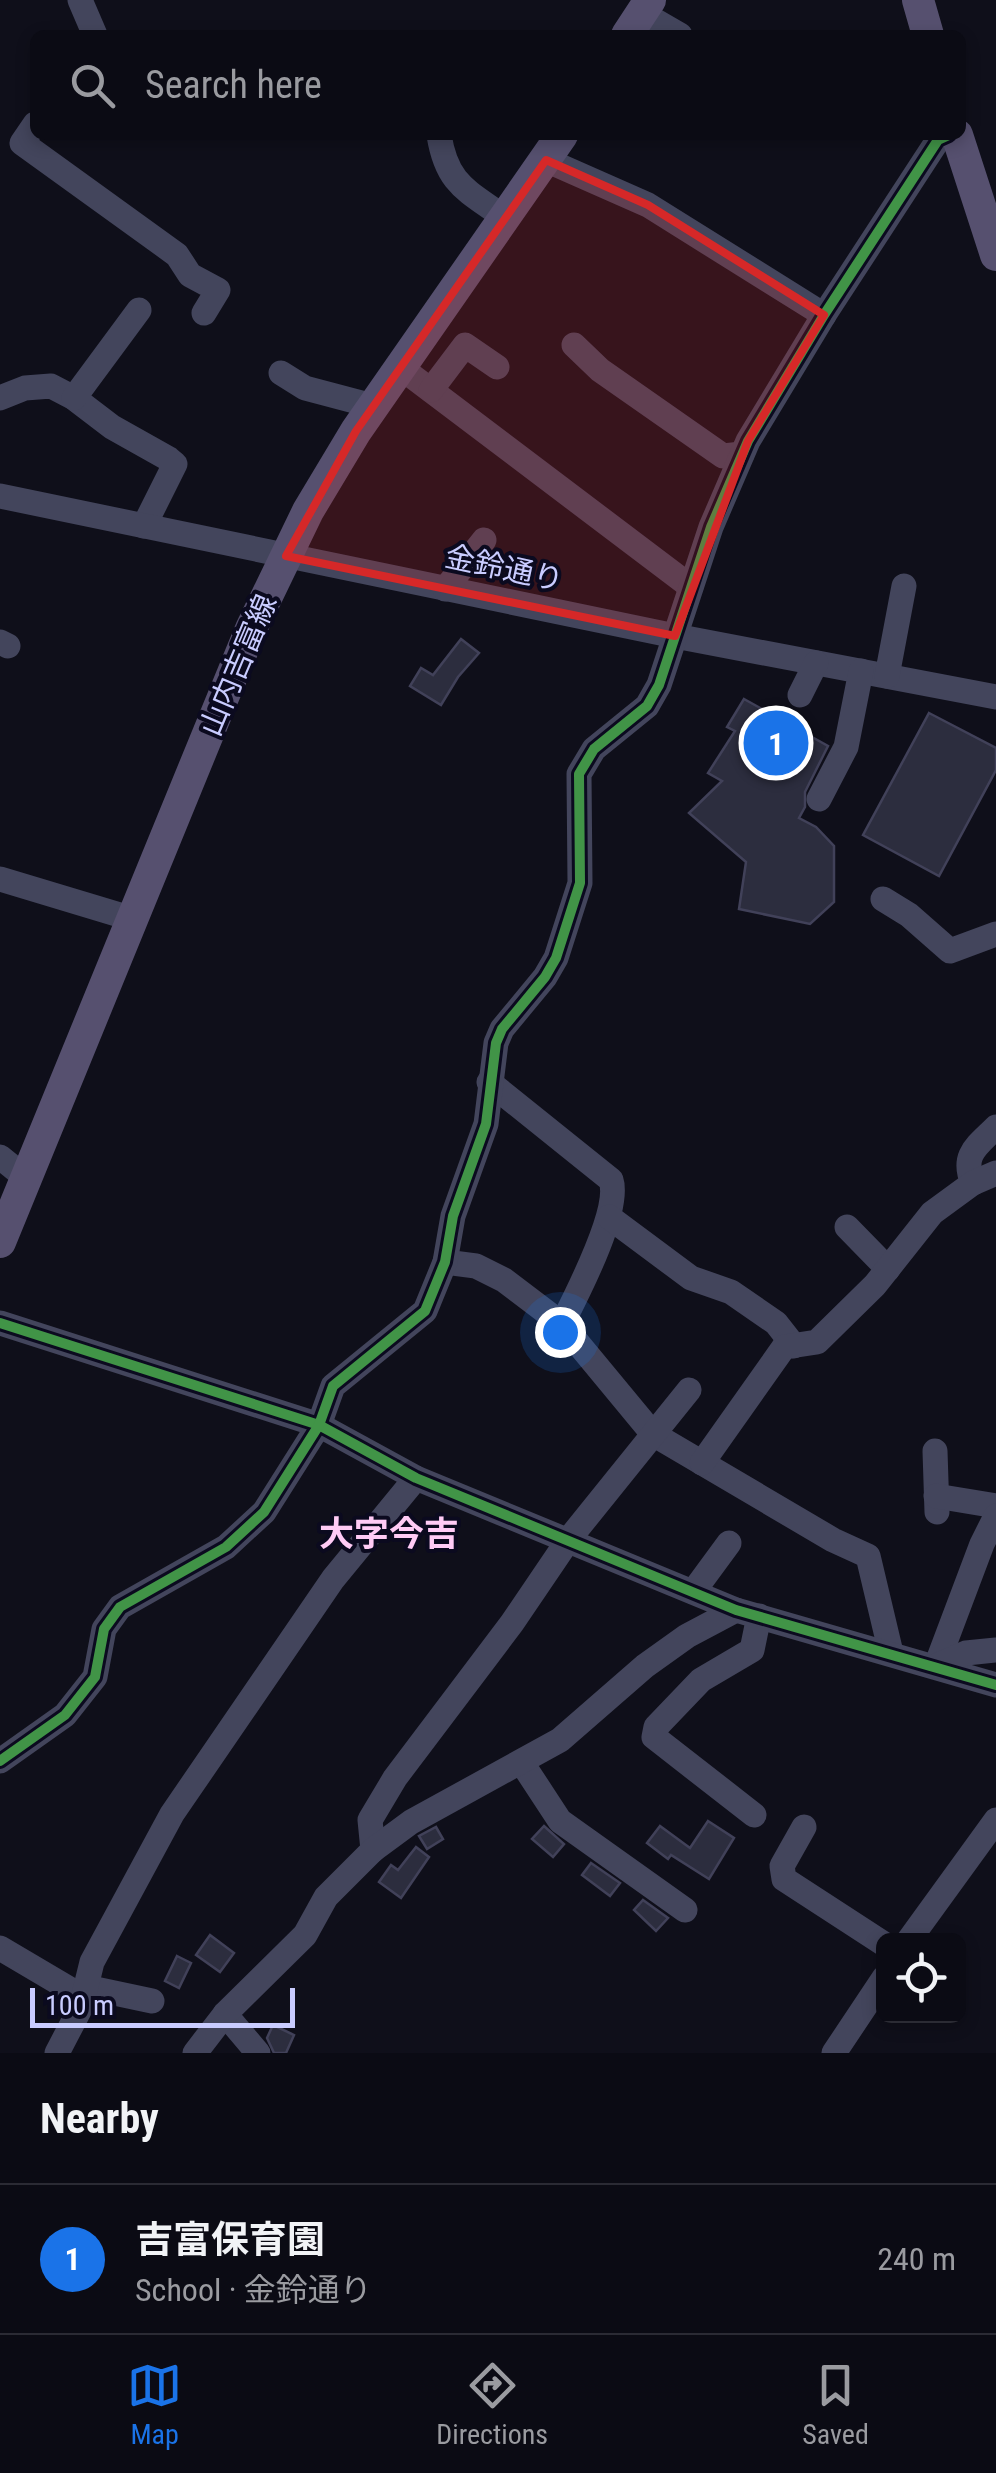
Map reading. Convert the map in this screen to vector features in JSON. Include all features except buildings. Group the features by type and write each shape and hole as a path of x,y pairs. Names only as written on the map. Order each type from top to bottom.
{"main road":[{"path":"918,0 927,30"},
{"path":"960,140 996,255"},
{"name":"山内吉富線","path":"0,1242 252,629 308,510 373,406 554,147"}],"street":[{"path":"80,0 93,30"},
{"path":"640,16 669,30"},
{"path":"30,131 22,142 177,256 190,275 218,290 204,313"},
{"path":"440,140 444,164 456,182 505,218"},
{"path":"0,1761 64,1715 95,1677 104,1629 120,1608 226,1547 264,1512 319,1424 333,1386 425,1311 486,1124 489,1082 502,1029 556,958 580,883 579,774 594,749 648,706 742,454 824,315 938,140"},
{"path":"554,147 824,315"},
{"path":"74,398 139,310"},
{"path":"430,390 465,344 497,367"},
{"path":"574,344 600,370 723,456 742,454"},
{"path":"400,367 691,586"},
{"path":"281,372 305,388 373,406"},
{"path":"0,398 51,386 74,398 112,428 175,464 144,526"},
{"name":"金鈴通り","path":"0,496 674,636 996,697"},
{"path":"445,589 484,540"},
{"path":"887,676 904,586"},
{"path":"800,695 816,663"},
{"path":"819,799 846,747 860,671"},
{"path":"3,885 133,919"},
{"path":"882,900 909,915 950,951 996,934"},
{"path":"489,1082 611,1180 615,1192 588,1273 562,1324"},
{"path":"702,1463 784,1347 817,1342 888,1269 932,1213 985,1178 967,1168 972,1152 996,1127"},
{"path":"0,1157 26,1178"},
{"path":"609,1217 691,1278 730,1292 761,1313 794,1346"},
{"path":"847,1227 888,1269"},
{"path":"444,1262 476,1266 504,1280 562,1324 653,1434 833,1540 868,1556 891,1653"},
{"path":"0,1323 319,1424 416,1478 747,1613 996,1685"},
{"path":"372,1850 370,1820 395,1778 512,1623 569,1539 689,1390"},
{"path":"935,1450 936,1504 996,1506"},
{"path":"57,2053 85,1992 92,1962 183,1798 333,1580 416,1478"},
{"path":"936,1666 996,1516"},
{"path":"693,1592 729,1543"},
{"path":"195,2053 226,2014 305,1935 326,1897 372,1850 410,1822 560,1740 687,1636 747,1613"},
{"path":"747,1613 752,1650 701,1680 656,1727 654,1737 754,1815"},
{"path":"936,1666 966,1654 996,1650"},
{"path":"522,1762 560,1821 685,1910"},
{"path":"914,1933 996,1820"},
{"path":"804,1827 782,1866 784,1879 876,1939"},
{"path":"0,1948 85,1992 152,2001"},
{"path":"834,2053 876,1990"},
{"path":"226,2014 258,2053"}],"highlighted area":[{"path":"546,160 648,205 824,315 748,441 675,636 286,556 356,431"}],"cycle path":[{"path":"0,1761 65,1715 95,1677 104,1629 120,1607 226,1547 264,1512 319,1425 333,1386 425,1311 445,1262 453,1216 486,1124 496,1043 502,1029 556,958 580,883 579,774 594,749 647,706 659,685 711,527 748,441 938,140"},
{"path":"0,1323 319,1425 416,1478 736,1610 996,1685"}],"place":[{"name":"吉富保育園","path":"776,743"}],"district":[{"name":"大字今吉","path":"389,1534"}]}
